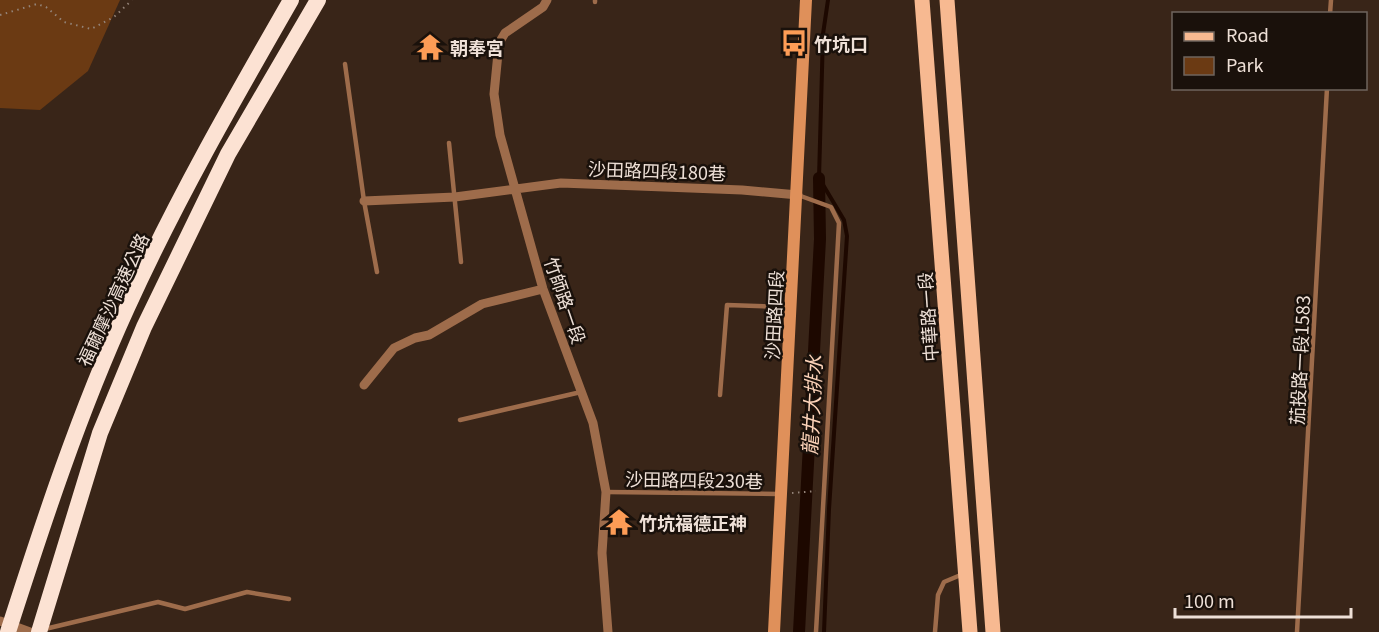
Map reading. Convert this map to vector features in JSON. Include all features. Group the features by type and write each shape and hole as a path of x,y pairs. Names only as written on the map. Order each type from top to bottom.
{"highway":[{"name":"福爾摩沙高速公路","path":"8,632 44,520 92,390 127,308 214,132 291,0"},
{"path":"39,632 100,433 144,327 228,154 318,0"}],"main road":[{"name":"中華路一段","path":"922,0 970,632"},
{"path":"947,0 993,632"}],"street":[{"name":"竹師路一段","path":"547,0 543,7 505,33 499,43 494,94 500,135 543,289 593,423 606,492 602,553 608,632"},
{"name":"沙田路四段","path":"774,632 786,494 806,0"},
{"name":"沙田路四段180巷","path":"364,201 455,196 561,183 742,190 798,195"},
{"path":"364,385 394,348 415,338 429,335 482,304 543,289"},
{"path":"0,621 30,632"}],"lane":[{"path":"345,64 364,201 377,272"},
{"name":"茄投路一段1583","path":"1296,632 1327,90"},
{"path":"448,143 461,262"},
{"path":"798,195 831,207 839,223 816,632"},
{"path":"720,395 727,305 792,307"},
{"path":"460,420 581,392"},
{"name":"沙田路四段230巷","path":"606,492 786,494"},
{"path":"935,632 938,595 944,582 966,573"},
{"path":"30,632 159,602 185,609 247,592 289,599"}],"path":[{"path":"0,15 36,4 46,7 64,22 91,29 114,17 132,0"},
{"path":"786,494 816,491"}],"green space":[{"path":"0,0 120,0 88,71 40,110 0,108"}],"waterway":[{"path":"824,632 829,509 847,236 844,220 819,178 823,34 828,0"},
{"name":"龍井大排水","path":"799,632 820,239 819,178"}],"place":[{"name":"竹坑口","path":"794,43"},
{"name":"朝奉宮","path":"430,47"},
{"name":"竹坑福德正神","path":"619,522"}]}
